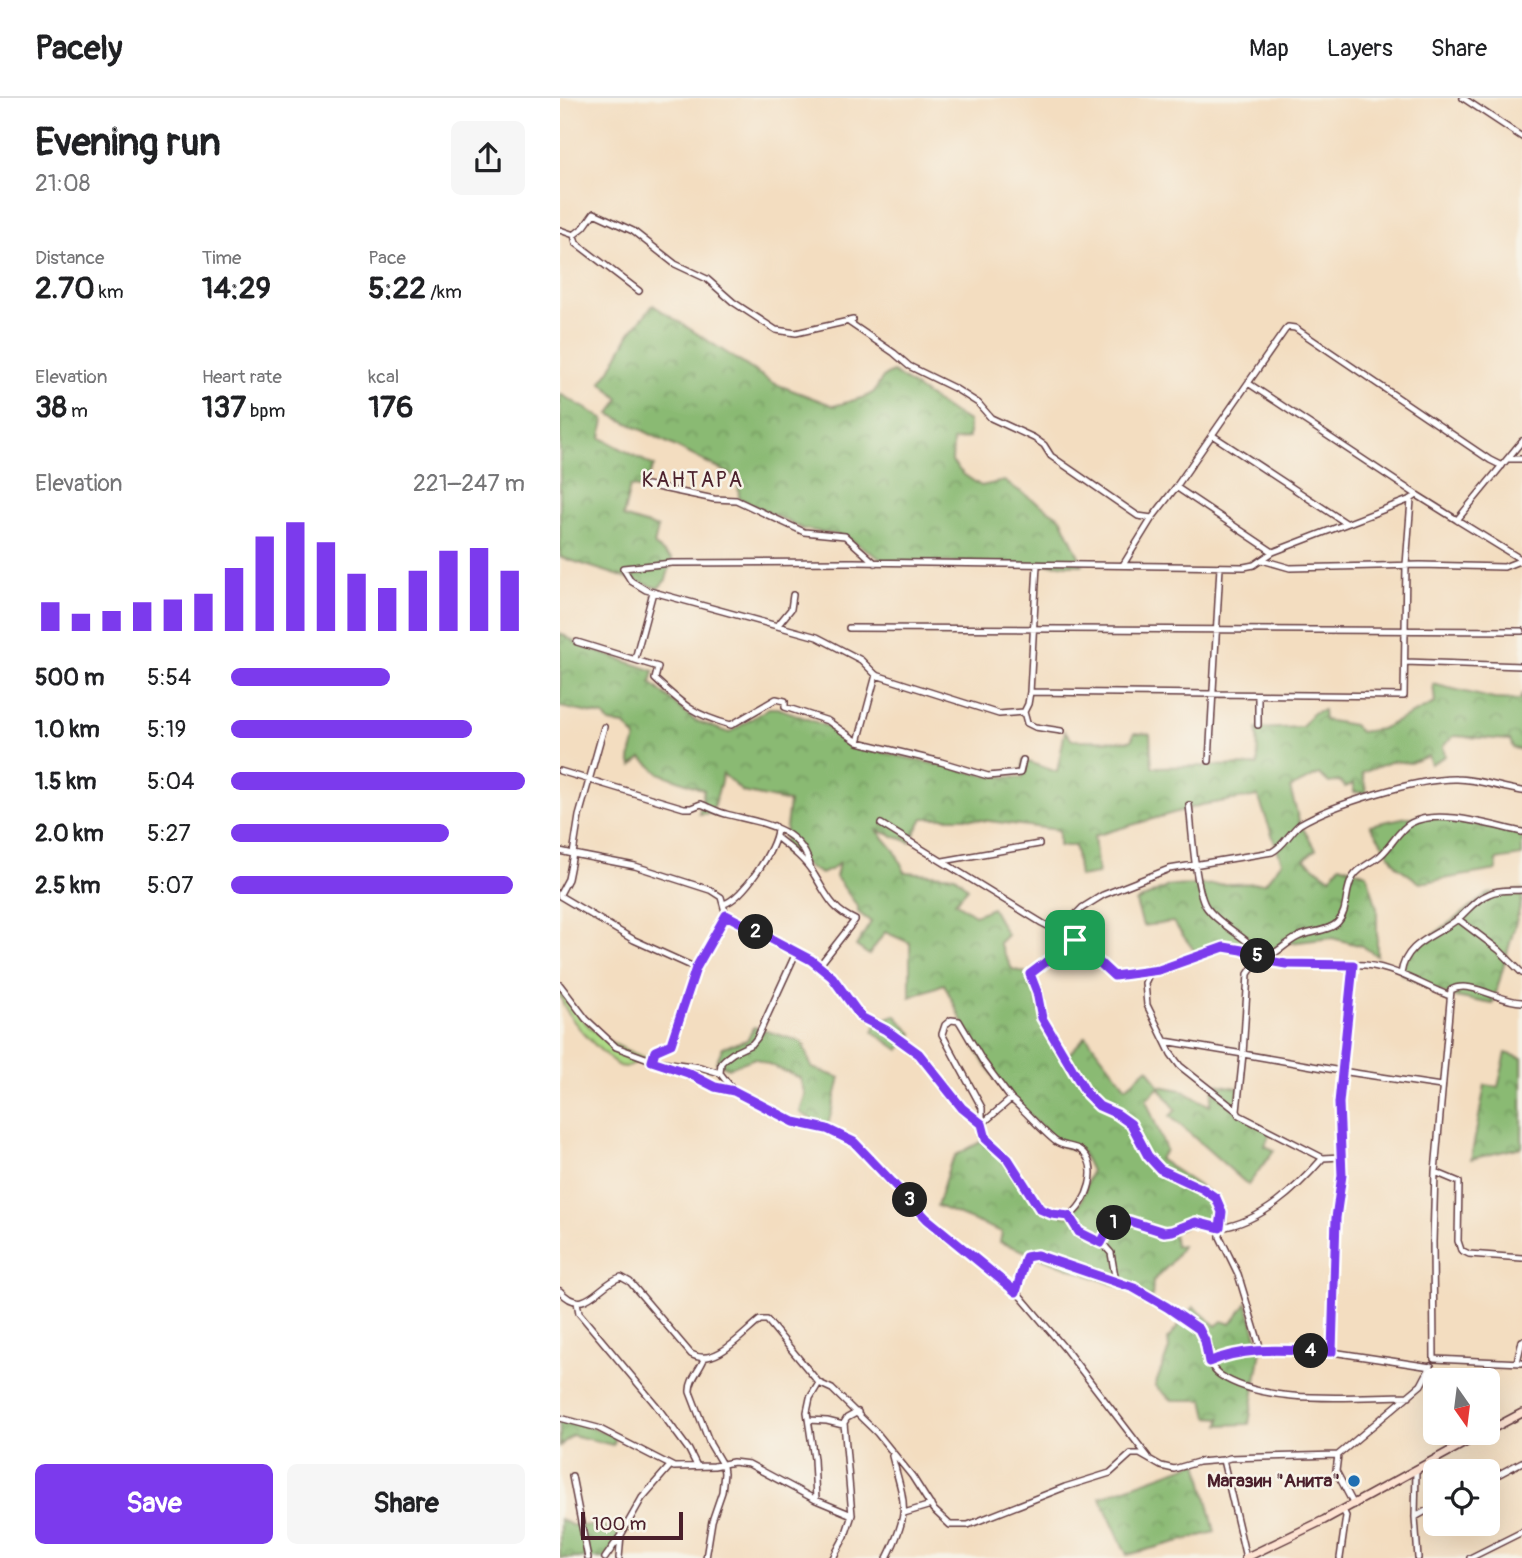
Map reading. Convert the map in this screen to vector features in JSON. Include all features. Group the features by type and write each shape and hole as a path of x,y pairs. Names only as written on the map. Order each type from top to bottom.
{"street":[{"path":"1463,98 1522,137"},
{"path":"574,235 594,213 633,232 675,264 707,279 733,302 776,330 796,333 850,321 909,366 956,389 978,404 991,418 1034,438 1044,445 1051,456 1138,516 1152,518"},
{"path":"560,230 574,235"},
{"path":"574,235 576,243 639,291"},
{"path":"1123,565 1152,518 1288,327 1295,328 1502,466"},
{"path":"1248,383 1417,495 1522,560"},
{"path":"1212,435 1346,523"},
{"path":"1457,520 1522,440"},
{"path":"1508,459 1522,459"},
{"path":"647,485 714,499 736,500 804,532 845,536 875,563"},
{"path":"1176,487 1273,552"},
{"path":"1024,712 999,714 876,676 861,660 817,637 653,592 631,581 624,568 673,563 1244,567 1262,561 1273,552 1417,495"},
{"path":"1030,692 1404,696 1406,565 1411,499"},
{"path":"1262,561 1290,568 1406,565 1504,567 1522,560"},
{"path":"1037,565 1030,692 1024,712 1027,723 1061,731"},
{"path":"1209,761 1220,567"},
{"path":"635,659 653,592"},
{"path":"778,625 791,609 793,595"},
{"path":"849,628 1522,631"},
{"path":"577,642 658,667 655,679 687,708 704,718 730,725 776,699 785,701 785,707 828,721 858,742 988,776 1020,773 1023,760"},
{"path":"1405,662 1522,666"},
{"path":"858,742 876,676"},
{"path":"1258,696 1258,725"},
{"path":"604,727 579,817 568,879 560,895 634,940 696,968"},
{"path":"560,771 684,808 701,804 722,814 772,824 800,845 824,894 845,916 855,920 819,966"},
{"path":"1075,940 1075,915 1103,895 1163,872 1272,852 1285,843 1294,829 1347,803 1419,784 1458,779 1522,790"},
{"path":"1189,806 1196,865 1205,906 1252,945 1262,958"},
{"path":"1237,1111 1248,974 1253,964 1275,954 1300,935 1331,928 1338,922 1346,905 1353,876 1380,856 1413,821 1452,818 1522,832"},
{"path":"724,904 734,900 743,890 768,853 777,830 772,824"},
{"path":"881,824 1042,923 1075,940 1114,976 1171,967 1224,947 1286,964 1374,966 1401,974 1450,996"},
{"path":"776,837 795,852 811,870"},
{"path":"943,860 1040,844"},
{"path":"560,851 635,866 710,890 721,897 726,915 696,968 671,1044 655,1051 652,1061"},
{"path":"1401,974 1404,961 1416,946 1458,919 1467,908 1488,894 1522,891"},
{"path":"726,915 819,966 838,985 861,1017 910,1046 928,1064 962,1108 982,1124"},
{"path":"1458,919 1499,950 1522,973"},
{"path":"1075,940 1030,974 1042,1018 1093,1101 1131,1124 1148,1156 1160,1169 1216,1198 1222,1212 1220,1237 1238,1274 1261,1350"},
{"path":"720,1073 721,1063 725,1059 752,1044 757,1038 796,953"},
{"path":"1332,1352 1336,1218 1342,1157 1339,1119 1353,965"},
{"path":"1150,972 1145,983 1147,1005 1180,1066 1247,1121 1323,1158 1342,1157"},
{"path":"560,985 586,1019 616,1047 688,1073 715,1087 734,1091 794,1122 827,1129 854,1142 927,1219 1016,1292 1066,1350 1148,1457 1161,1466 1174,1469 1198,1462 1230,1458 1338,1455 1421,1385 1434,1359 1435,1172 1451,990 1461,987 1476,989 1502,1000 1522,1002"},
{"path":"959,1021 1011,1099 1058,1144 1077,1149 1086,1157 1091,1171 1090,1182 1081,1202 1069,1216 1040,1209 1008,1159 986,1139 982,1108 944,1040 943,1030 948,1022 959,1021"},
{"path":"1165,1041 1441,1086"},
{"path":"660,1064 690,1065 720,1073 734,1091"},
{"path":"982,1124 1011,1099"},
{"path":"1101,1243 1112,1224 1122,1220 1164,1232 1196,1222 1220,1228 1239,1223 1267,1209 1304,1179 1323,1158"},
{"path":"1435,1172 1459,1182 1458,1241 1461,1250 1469,1254 1522,1258"},
{"path":"1069,1216 1079,1232 1101,1243 1111,1253 1116,1282"},
{"path":"1016,1292 1024,1261 1033,1254 1134,1288 1194,1325 1205,1341 1209,1362 1215,1371 1228,1380 1286,1396 1409,1396"},
{"path":"560,1291 577,1302 592,1297 611,1280 621,1277 630,1282 691,1354 704,1359 712,1357 764,1319 819,1383 832,1389 858,1412 912,1476 931,1506 950,1525 968,1525 1065,1487 1110,1473 1131,1454 1148,1457"},
{"path":"577,1302 579,1313 656,1404 689,1450 696,1466"},
{"path":"1434,1359 1520,1363 1522,1340"},
{"path":"1209,1362 1231,1354 1261,1350 1332,1352 1431,1367"},
{"path":"704,1359 690,1392 724,1473 706,1558"},
{"path":"816,1500 808,1420 809,1402 819,1383"},
{"path":"833,1558 852,1515 843,1425 847,1418 858,1412"},
{"path":"1500,1424 1522,1413"},
{"path":"560,1418 598,1427 674,1467 739,1462 749,1464 816,1500 852,1515"},
{"path":"808,1420 827,1420 843,1425"},
{"path":"1223,1460 1246,1558 1353,1505 1460,1446"},
{"path":"887,1558 901,1528 905,1498 892,1453"},
{"path":"1338,1455 1336,1471 1353,1505"},
{"path":"1500,1474 1522,1462"},
{"path":"605,1558 638,1505 670,1465"},
{"path":"1416,1471 1418,1558"},
{"path":"572,1476 589,1558"},
{"path":"904,1513 931,1506"},
{"path":"1340,1558 1346,1516 1343,1510"},
{"path":"1415,1517 1423,1513"},
{"path":"1469,1558 1522,1532"},
{"path":"619,1558 621,1535"}],"green space":[{"path":"653,305 773,383 834,406 874,392 883,377 893,372 969,421 969,438 953,441 952,462 963,474 981,486 1004,481 1061,518 1083,565 884,561 845,536 803,529 739,498 738,478 610,414 619,399 601,382 630,333"},
{"path":"560,394 604,419 601,438 654,466 642,489 630,486 623,517 658,528 654,545 672,559 666,580 658,588 560,557"},
{"path":"560,633 584,647 654,671 651,683 694,720 729,733 769,708 778,708 829,727 850,745 988,776 1023,778 1023,760 1057,772 1065,731 1072,740 1131,741 1134,733 1150,734 1152,767 1258,765 1257,729 1302,727 1312,713 1323,710 1324,720 1353,725 1360,732 1381,729 1435,703 1433,684 1494,699 1520,700 1522,693 1522,750 1513,748 1510,740 1454,736 1443,746 1445,756 1431,764 1428,756 1410,763 1393,761 1362,773 1367,793 1354,792 1353,784 1345,787 1340,781 1329,783 1319,774 1290,788 1300,824 1316,849 1304,859 1330,878 1340,865 1367,874 1377,908 1377,956 1362,946 1332,938 1281,944 1262,958 1251,946 1243,945 1216,947 1196,953 1173,922 1143,926 1136,902 1168,886 1265,883 1282,862 1258,796 1201,805 1094,836 1098,874 1079,877 1075,846 1059,846 1059,830 966,818 923,818 910,842 877,830 895,851 905,872 955,876 968,888 955,902 975,915 992,908 1007,935 999,943 1012,969 1030,974 1039,1007 1066,1057 1086,1036 1126,1087 1148,1068 1159,1086 1181,1090 1210,1106 1214,1084 1239,1088 1237,1111 1270,1133 1265,1146 1274,1150 1248,1185 1170,1116 1176,1110 1159,1087 1146,1100 1166,1150 1159,1159 1211,1194 1221,1207 1220,1228 1196,1222 1173,1231 1175,1245 1182,1246 1170,1264 1153,1281 1152,1299 1000,1242 1002,1232 937,1206 949,1167 956,1155 986,1139 1008,1159 1040,1208 1068,1216 1081,1202 1091,1171 1082,1152 1062,1146 1011,1099 982,1060 944,984 910,997 910,943 885,932 869,955 856,946 871,922 858,912 858,907 836,877 839,863 821,874 783,853 789,802 743,792 723,774 712,813 699,814 704,790 659,773 642,758 632,766 630,759 636,738 625,725 609,723 604,716 560,707"},
{"path":"1407,817 1439,818 1522,832 1522,856 1496,860 1497,870 1420,883 1397,866 1370,825"},
{"path":"1522,890 1522,900 1493,1004 1450,996 1401,974 1409,953 1488,894"},
{"path":"560,990 580,1017 597,1033 621,1048 646,1058 626,1067 619,1066 592,1042 574,1021 562,1000"},
{"path":"895,1015 913,1034 899,1050 873,1032 877,1022"},
{"path":"754,1027 802,1042 812,1068 840,1078 827,1129 800,1112 805,1095 800,1078 755,1058 728,1068 716,1062 723,1047 747,1040"},
{"path":"1506,1053 1522,1058 1522,1147 1471,1159 1485,1085 1498,1087"},
{"path":"1247,1303 1261,1350 1249,1424 1220,1425 1221,1418 1208,1417 1204,1400 1172,1400 1155,1386 1169,1349 1168,1339 1194,1307 1216,1326 1222,1321 1231,1324"},
{"path":"560,1418 614,1435 615,1441 613,1445 572,1435 560,1446"},
{"path":"1198,1462 1215,1532 1127,1555 1100,1497"},
{"path":"560,1519 571,1525 607,1527 621,1535 605,1558 560,1558"}],"place":[{"name":"Магазин \"Анита\"","path":"1354,1481"}],"district":[{"name":"КАНТАРА","path":"693,480"}],"route":[{"path":"726,915 823,968 864,1020 886,1030 919,1054 962,1108 982,1124 986,1139 1008,1159 1040,1209 1069,1216 1079,1232 1101,1243 1112,1224 1122,1220 1164,1232 1196,1222 1220,1228 1222,1212 1216,1198 1193,1183 1160,1169 1148,1156 1131,1124 1093,1101 1042,1018 1030,974 1075,940 1114,976 1171,967 1224,947 1286,964 1353,965 1339,1103 1342,1175 1336,1218 1332,1352 1261,1350 1231,1354 1209,1362 1205,1341 1199,1329 1185,1318 1134,1288 1033,1254 1026,1257 1016,1292 927,1219 854,1142 827,1129 794,1122 734,1091 715,1087 688,1073 652,1061 655,1051 671,1044 696,968 726,915"}]}
